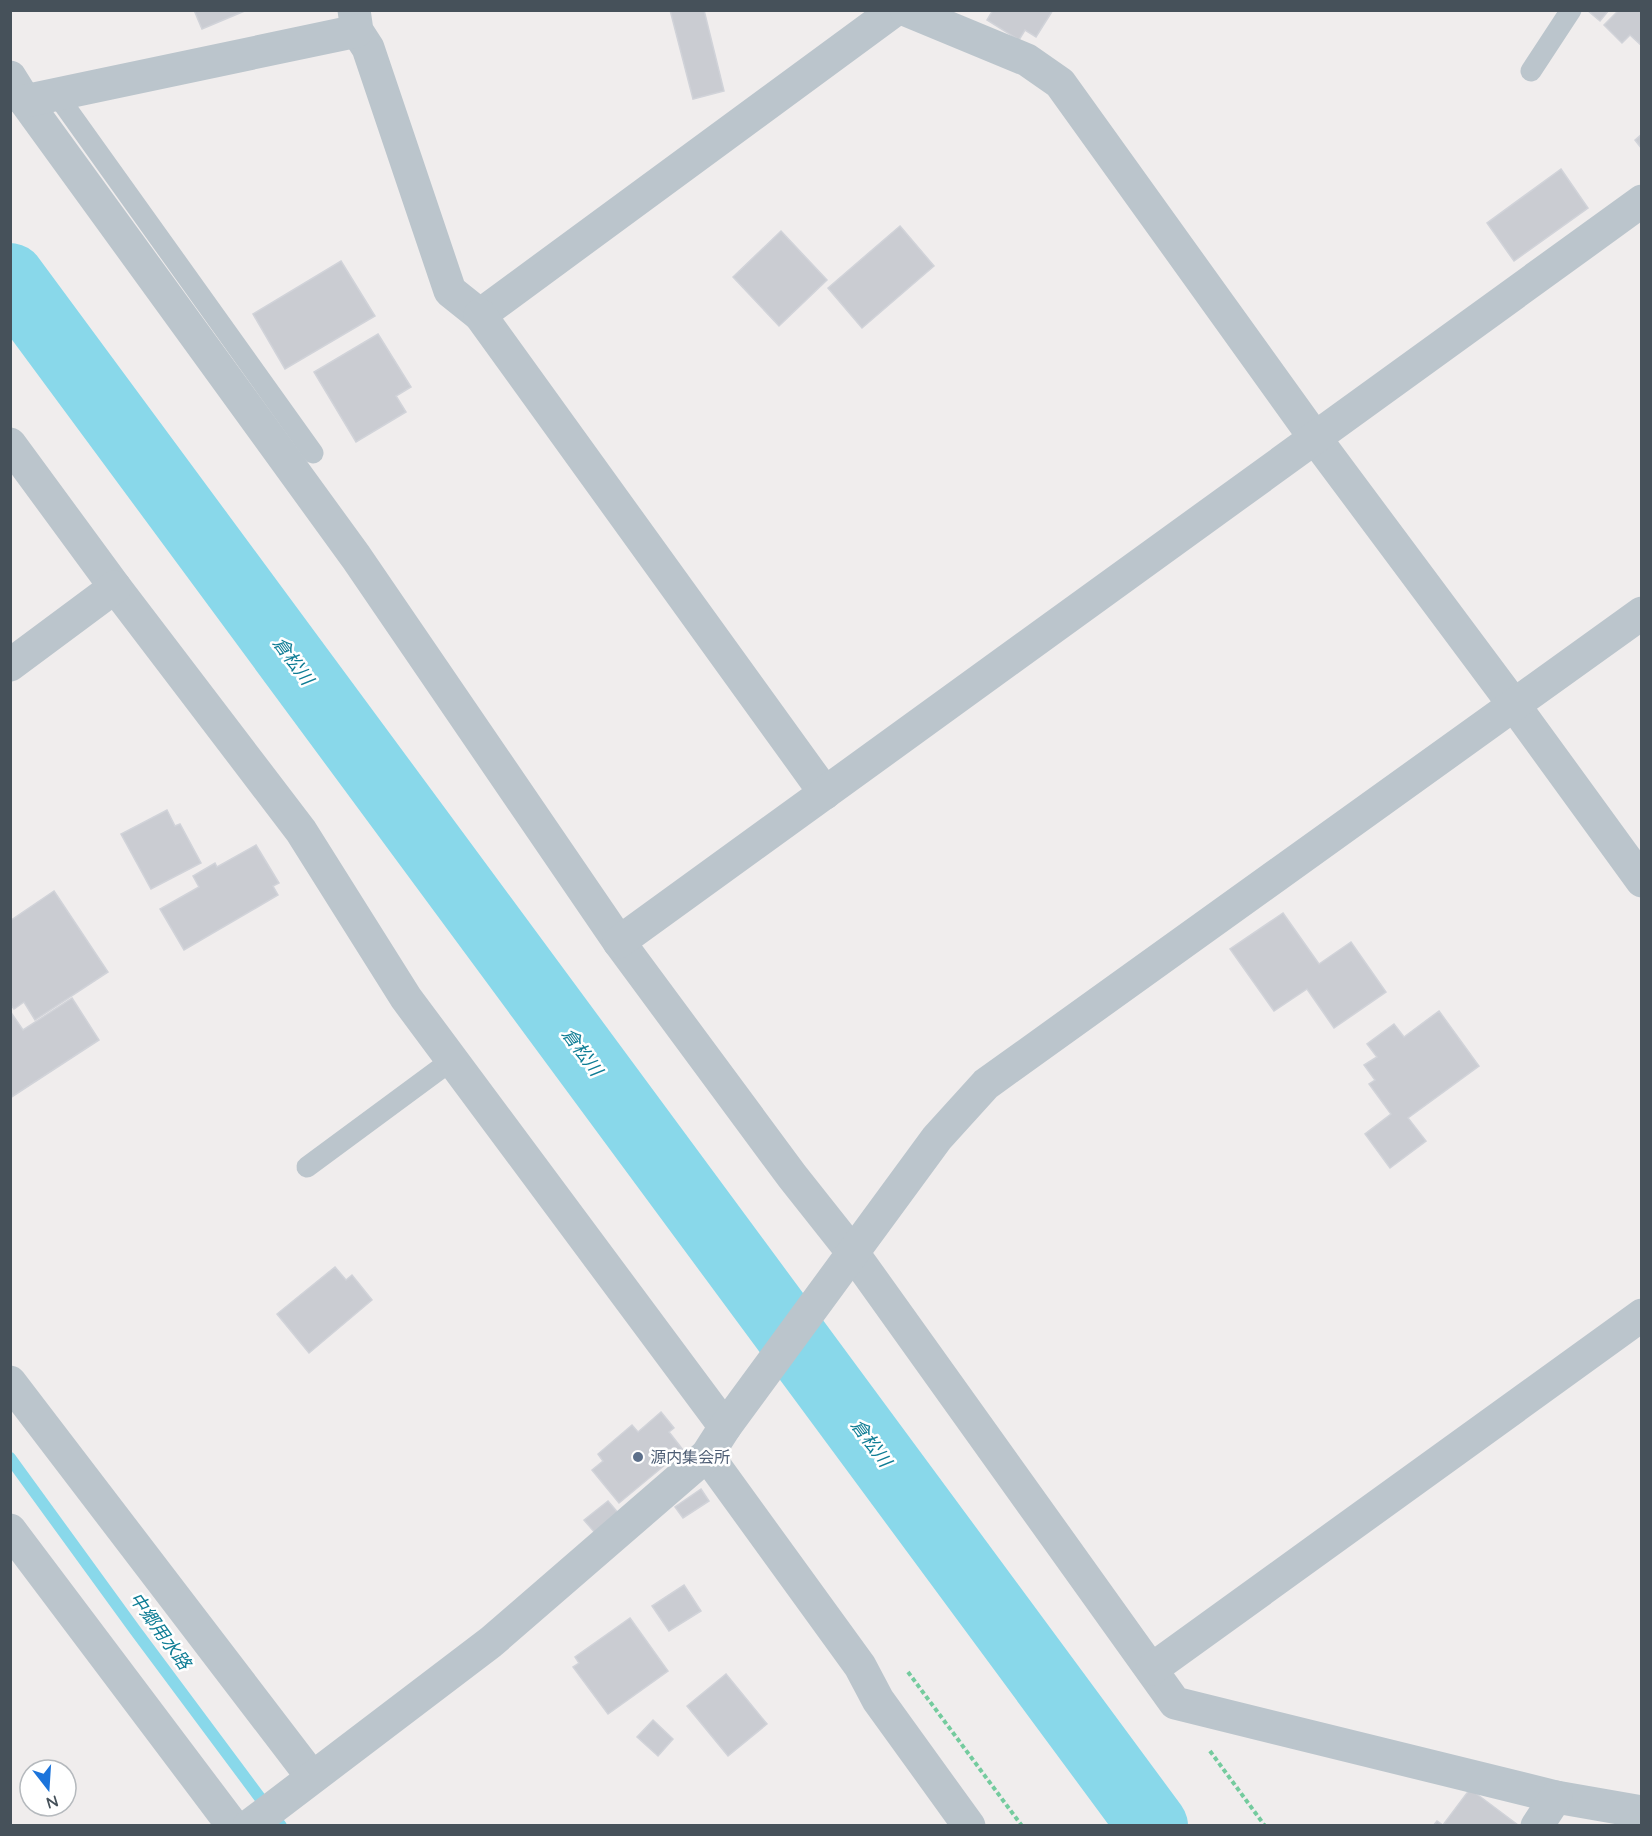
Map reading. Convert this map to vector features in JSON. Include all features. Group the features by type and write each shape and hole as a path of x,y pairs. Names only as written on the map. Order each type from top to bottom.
{"street":[{"path":"480,315 895,10"},
{"path":"906,10 1027,60 1060,83 1316,438 1641,881"},
{"path":"18,89 57,95 355,21 368,48 450,291 480,315 825,793"},
{"path":"18,89 356,556 619,942 792,1176 853,1253 1175,1703 1556,1797 1641,1812"},
{"path":"619,942 1641,201"},
{"path":"10,444 115,587 301,831 406,998 725,1427"},
{"path":"10,665 115,587"},
{"path":"249,1826 491,1642 708,1455 725,1427 937,1138 986,1084 1641,613"},
{"path":"1152,1669 1641,1315"},
{"path":"10,1382 312,1777"},
{"path":"708,1455 860,1666 878,1700 969,1826"},
{"path":"10,1530 233,1826"},
{"path":"1537,1826 1556,1797"}],"lane":[{"path":"1531,71 1571,10"},
{"path":"57,95 313,453"},
{"path":"307,1167 452,1060"}],"path":[{"path":"1209,1750 1265,1826"}],"building":[{"path":"194,10 247,10 202,29"},
{"path":"670,10 704,10 724,91 693,99"},
{"path":"993,10 1053,10 1036,37 1025,30 1019,40 987,20"},
{"path":"1587,10 1609,10 1600,21"},
{"path":"1619,10 1642,10 1642,46 1630,35 1622,43 1604,25"},
{"path":"1642,134 1642,149 1635,140"},
{"path":"1561,169 1588,208 1514,261 1487,223"},
{"path":"900,226 934,266 862,328 828,288"},
{"path":"781,231 827,280 779,326 733,277"},
{"path":"341,261 375,316 285,369 253,314"},
{"path":"378,334 411,387 396,396 406,412 356,442 314,372"},
{"path":"167,810 175,826 180,824 201,863 151,889 121,834"},
{"path":"256,845 279,883 273,886 278,895 184,950 160,909 199,887 193,876 215,863 217,867"},
{"path":"54,891 108,972 35,1020 24,1002 14,1009 10,1004 10,921"},
{"path":"1283,913 1319,964 1351,942 1386,992 1334,1028 1307,989 1274,1011 1230,949"},
{"path":"72,998 99,1040 10,1098 10,1011 23,1030"},
{"path":"1439,1011 1479,1066 1408,1118 1426,1141 1390,1168 1365,1134 1391,1114 1369,1084 1375,1080 1364,1065 1377,1057 1367,1044 1394,1024 1404,1037"},
{"path":"335,1267 346,1280 352,1275 372,1300 309,1353 277,1314"},
{"name":"源内集会所","path":"661,1412 674,1428 669,1432 683,1450 619,1503 592,1470 603,1461 598,1454 632,1425 638,1432"},
{"path":"701,1489 709,1501 683,1518 675,1507"},
{"path":"608,1501 619,1514 596,1534 584,1520"},
{"path":"684,1585 701,1611 669,1631 652,1606"},
{"path":"630,1618 668,1671 608,1714 573,1667 579,1663 575,1657"},
{"path":"726,1674 767,1724 728,1756 687,1706"},
{"path":"653,1720 673,1739 658,1756 637,1737"},
{"path":"1470,1789 1518,1825 1433,1826 1437,1821 1443,1825"}],"waterway":[{"name":"倉松川","path":"10,278 1153,1826"},
{"name":"中郷用水路","path":"10,1458 281,1826"}],"place":[{"name":"源内集会所","path":"638,1457"}]}
